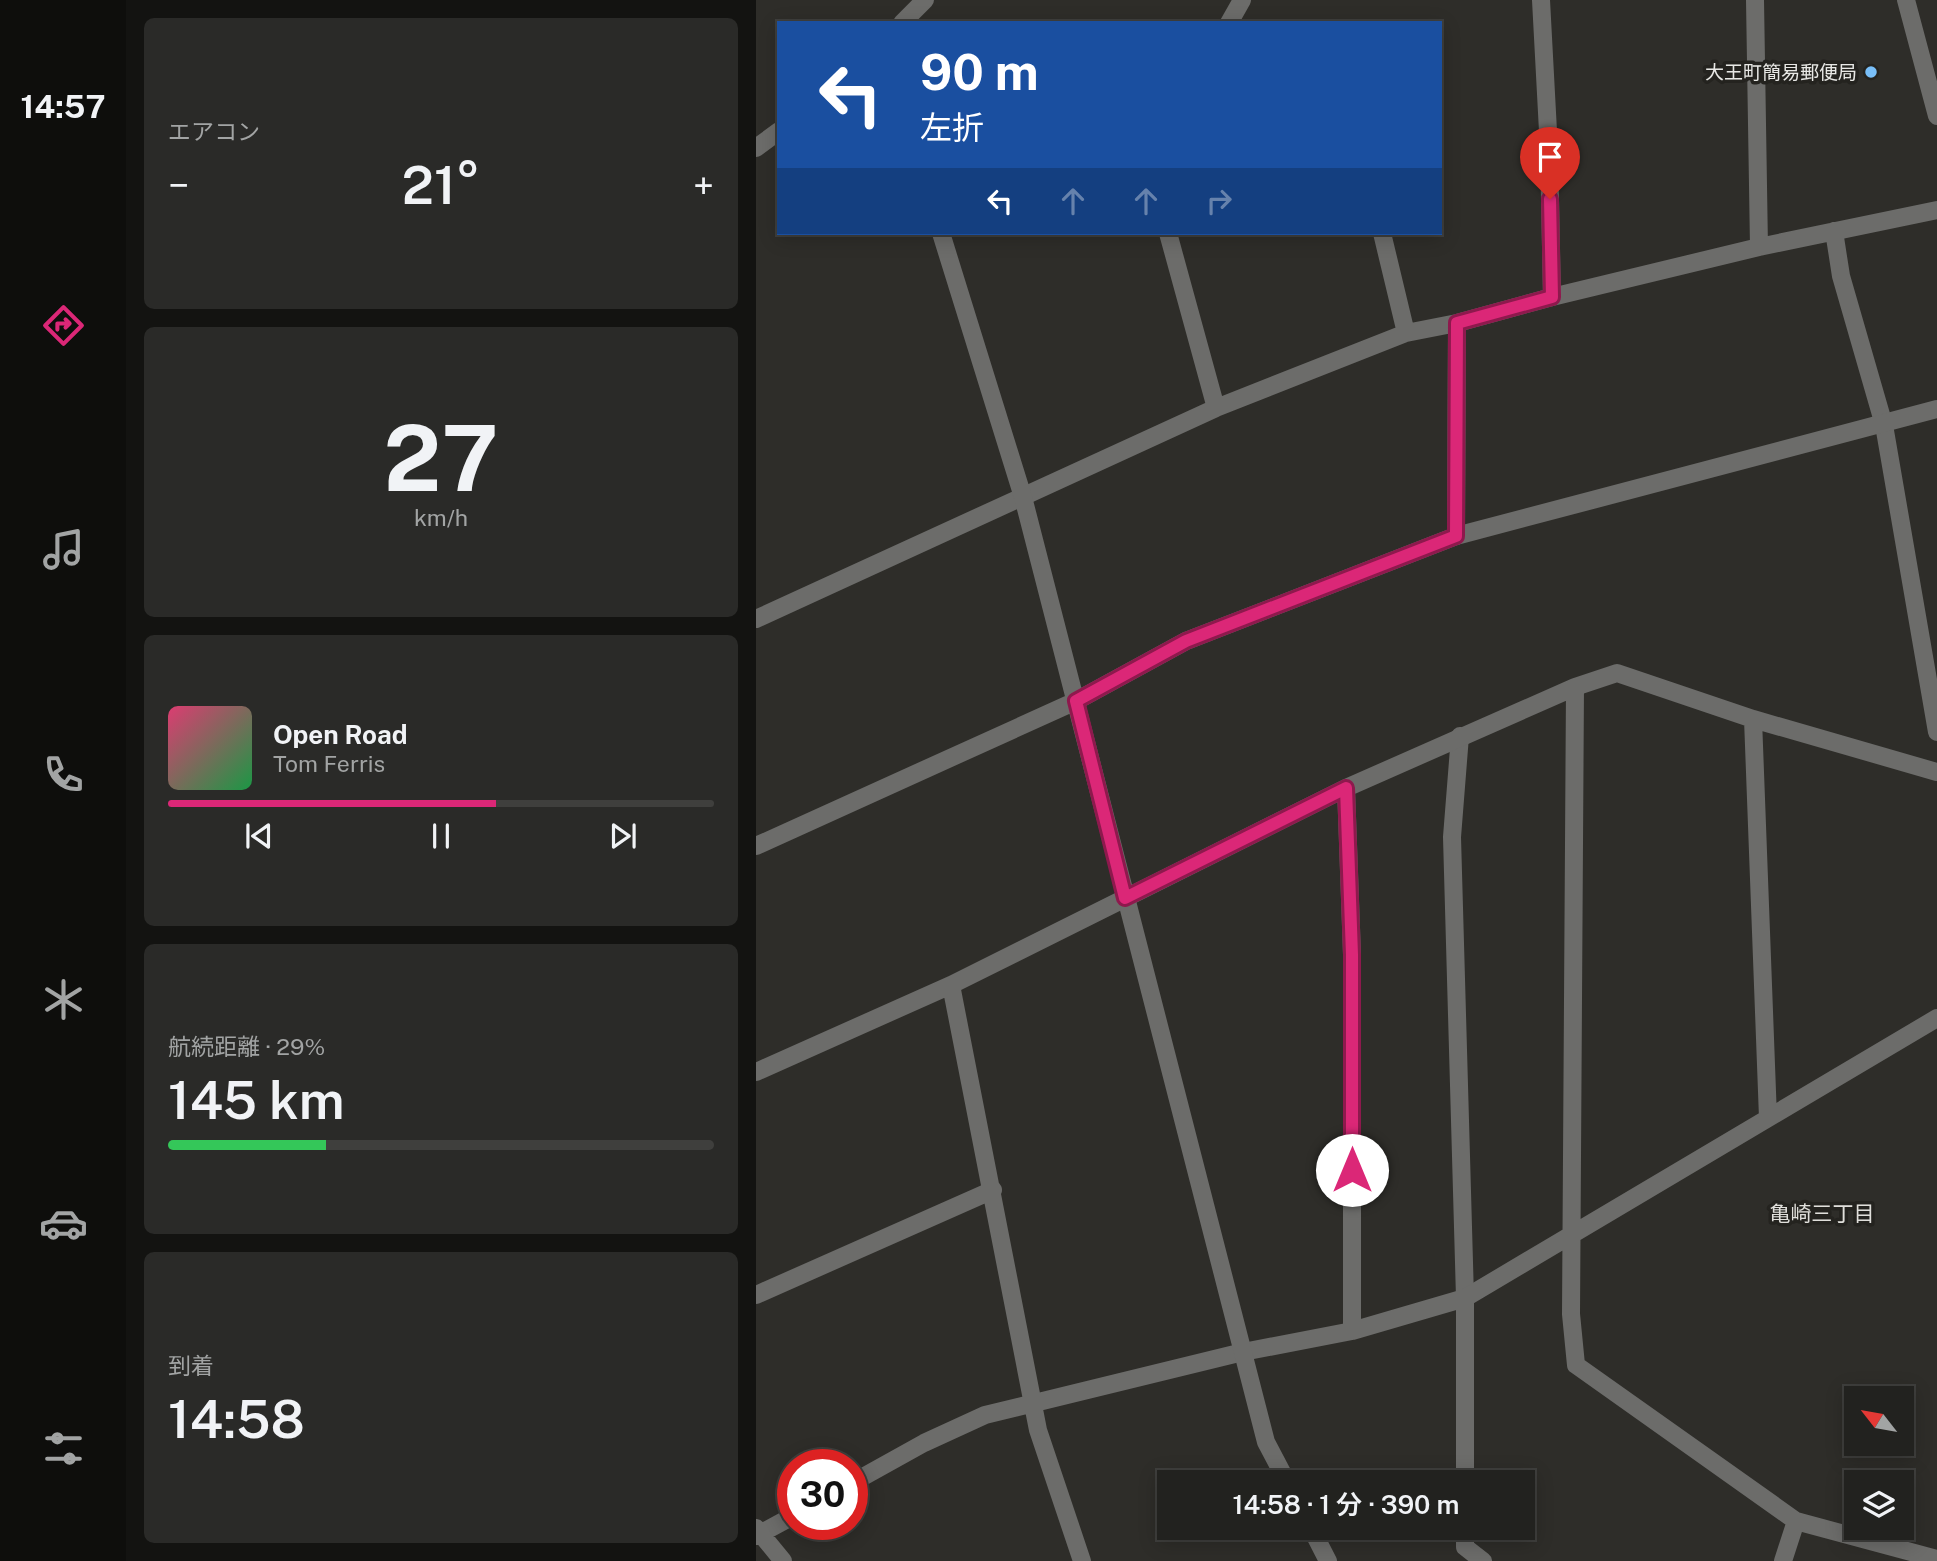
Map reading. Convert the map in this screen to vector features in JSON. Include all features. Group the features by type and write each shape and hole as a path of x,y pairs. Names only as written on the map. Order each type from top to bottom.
{"street":[{"path":"904,21 926,0"},
{"path":"1230,21 1242,0"},
{"path":"1540,0 1549,150 1552,297"},
{"path":"1755,0 1759,247"},
{"path":"1906,0 1937,116"},
{"path":"756,148 777,132"},
{"path":"756,619 1216,408 1406,333 1457,323 1759,247 1937,210"},
{"path":"1834,231 1841,276 1884,425 1937,732"},
{"path":"942,235 1023,497 1266,1443 1281,1470"},
{"path":"1169,235 1216,408"},
{"path":"1382,235 1406,333"},
{"path":"1456,536 1457,323"},
{"path":"756,846 1076,701 1186,641 1456,536 1937,410"},
{"path":"756,1072 951,985 1346,788 1575,687 1617,673 1753,719 1937,772"},
{"path":"1575,687 1571,1314 1576,1366 1796,1521 1937,1559"},
{"path":"1753,719 1768,1118"},
{"path":"1460,736 1452,837 1465,1298 1465,1470"},
{"path":"1346,788 1352,955 1352,1331"},
{"path":"951,985 1036,1405 1038,1430 1082,1561"},
{"path":"868,1474 924,1443 985,1415 1036,1405 1243,1352 1352,1331 1465,1298 1937,1018"},
{"path":"756,1295 993,1190"},
{"path":"1783,1561 1796,1521"},
{"path":"777,1524 757,1533 783,1561"},
{"path":"1317,1540 1328,1561"},
{"path":"1465,1540 1465,1547 1483,1561"}],"place":[{"name":"大王町簡易郵便局","path":"1871,72"}],"district":[{"name":"亀崎三丁目","path":"1822,1214"}],"route":[{"path":"1352,1170 1352,955 1346,788 1125,898 1076,701 1186,641 1456,536 1457,323 1552,297 1550,199"}]}
